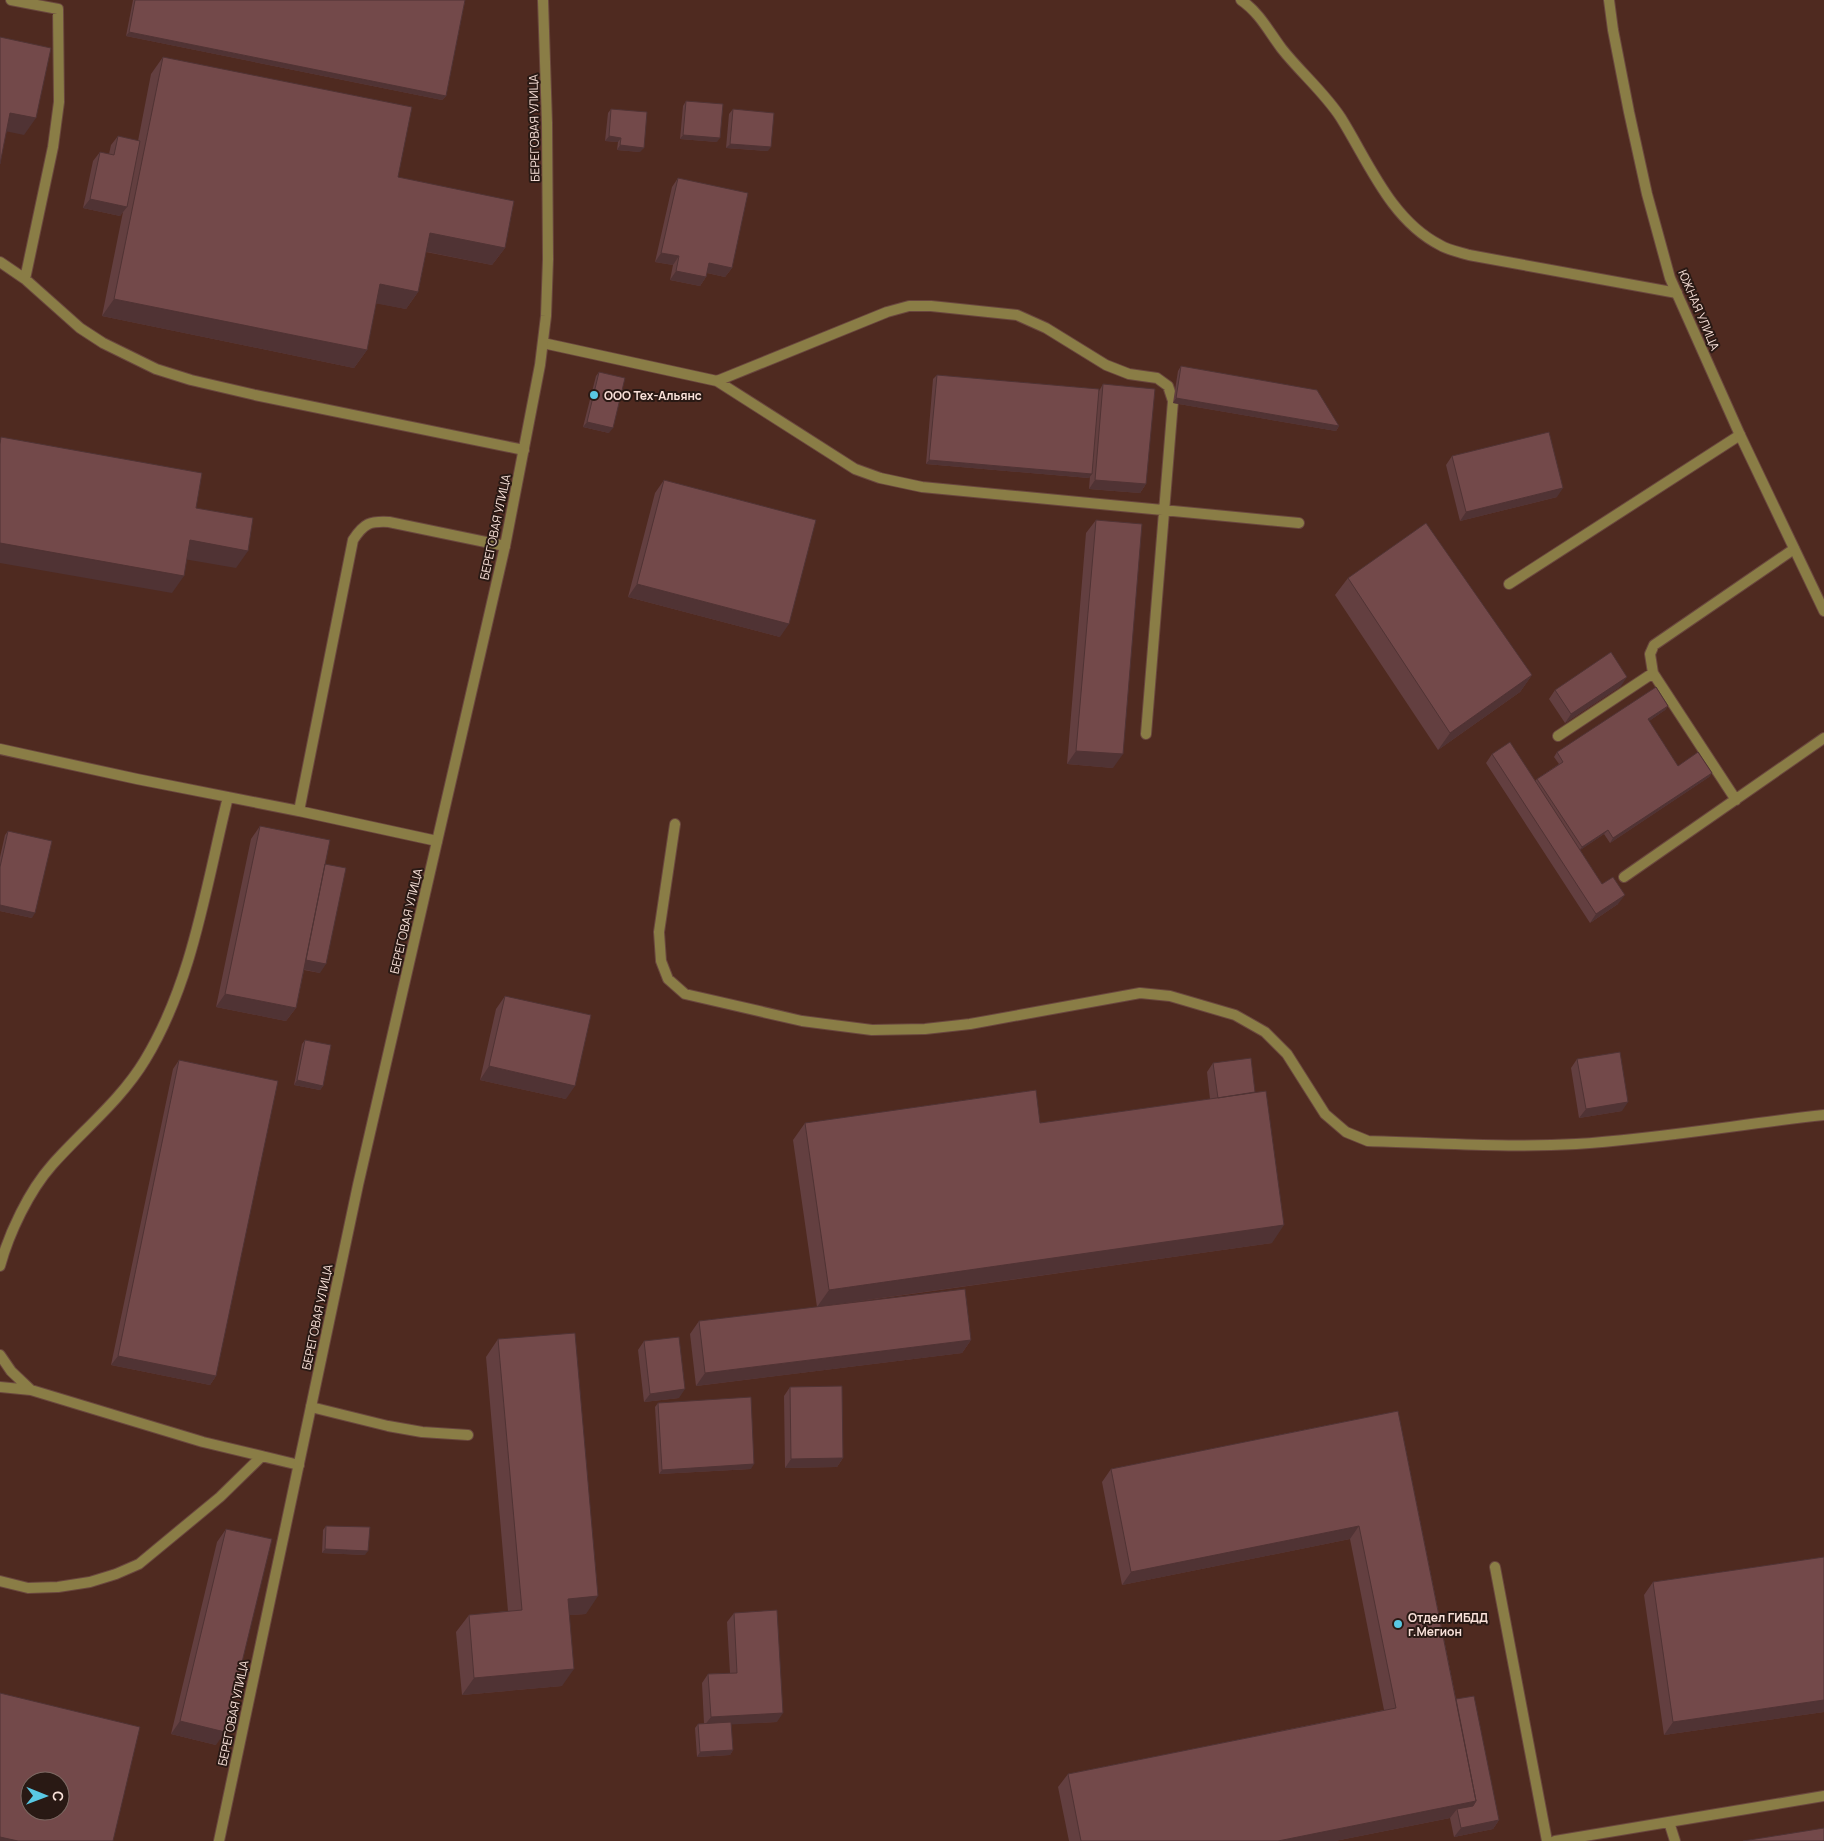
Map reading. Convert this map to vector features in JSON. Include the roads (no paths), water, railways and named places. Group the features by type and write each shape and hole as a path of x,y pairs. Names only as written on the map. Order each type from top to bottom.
{"street":[{"path":"11,0 58,5 59,102 53,147 25,279"},
{"name":"БЕРЕГОВАЯ УЛИЦА","path":"219,1841 358,1185 505,546 543,343 548,259 547,123 543,0"},
{"path":"1242,0 1253,8 1287,55 1325,97 1341,118 1398,211 1417,231 1441,246 1468,255 1677,293"},
{"name":"ЮЖНАЯ УЛИЦА","path":"1609,0 1628,112 1647,194 1670,278 1740,435 1824,611"},
{"path":"0,262 25,279 80,328 103,343 156,369 190,380 255,395 524,450"},
{"path":"717,380 886,312 908,306 931,306 1017,315 1046,328 1106,365 1129,374 1157,378 1168,386 1173,401 1146,734"},
{"path":"543,343 717,380 854,469 880,478 922,487 1299,523"},
{"path":"1509,584 1740,435"},
{"path":"299,811 353,540 361,527 375,521 390,522 505,546"},
{"path":"1736,800 1653,674 1650,654 1654,645 1794,549"},
{"path":"1558,736 1653,674"},
{"path":"1624,877 1824,738"},
{"path":"0,749 437,841"},
{"path":"0,1266 16,1224 51,1167 124,1090 144,1062 158,1037 176,995 196,934 228,797"},
{"path":"675,824 659,932 661,961 668,979 685,994 802,1020 872,1030 925,1029 970,1024 1140,993 1170,996 1235,1014 1265,1032 1287,1054 1325,1114 1346,1132 1368,1141 1535,1146 1576,1144 1626,1140 1824,1115"},
{"path":"0,1355 11,1371 31,1390"},
{"path":"0,1387 31,1390 203,1442 299,1465"},
{"path":"311,1407 388,1426 422,1432 468,1435"},
{"path":"0,1580 28,1588 58,1587 116,1574 139,1564 220,1497 262,1456"},
{"path":"1495,1567 1547,1841"},
{"path":"1555,1841 1824,1796"},
{"path":"1669,1822 1675,1841"}],"place":[{"name":"ООО Тех-Альянс","path":"594,395"},
{"name":"Отдел ГИБДД г.Мегион","path":"1398,1624"}]}
